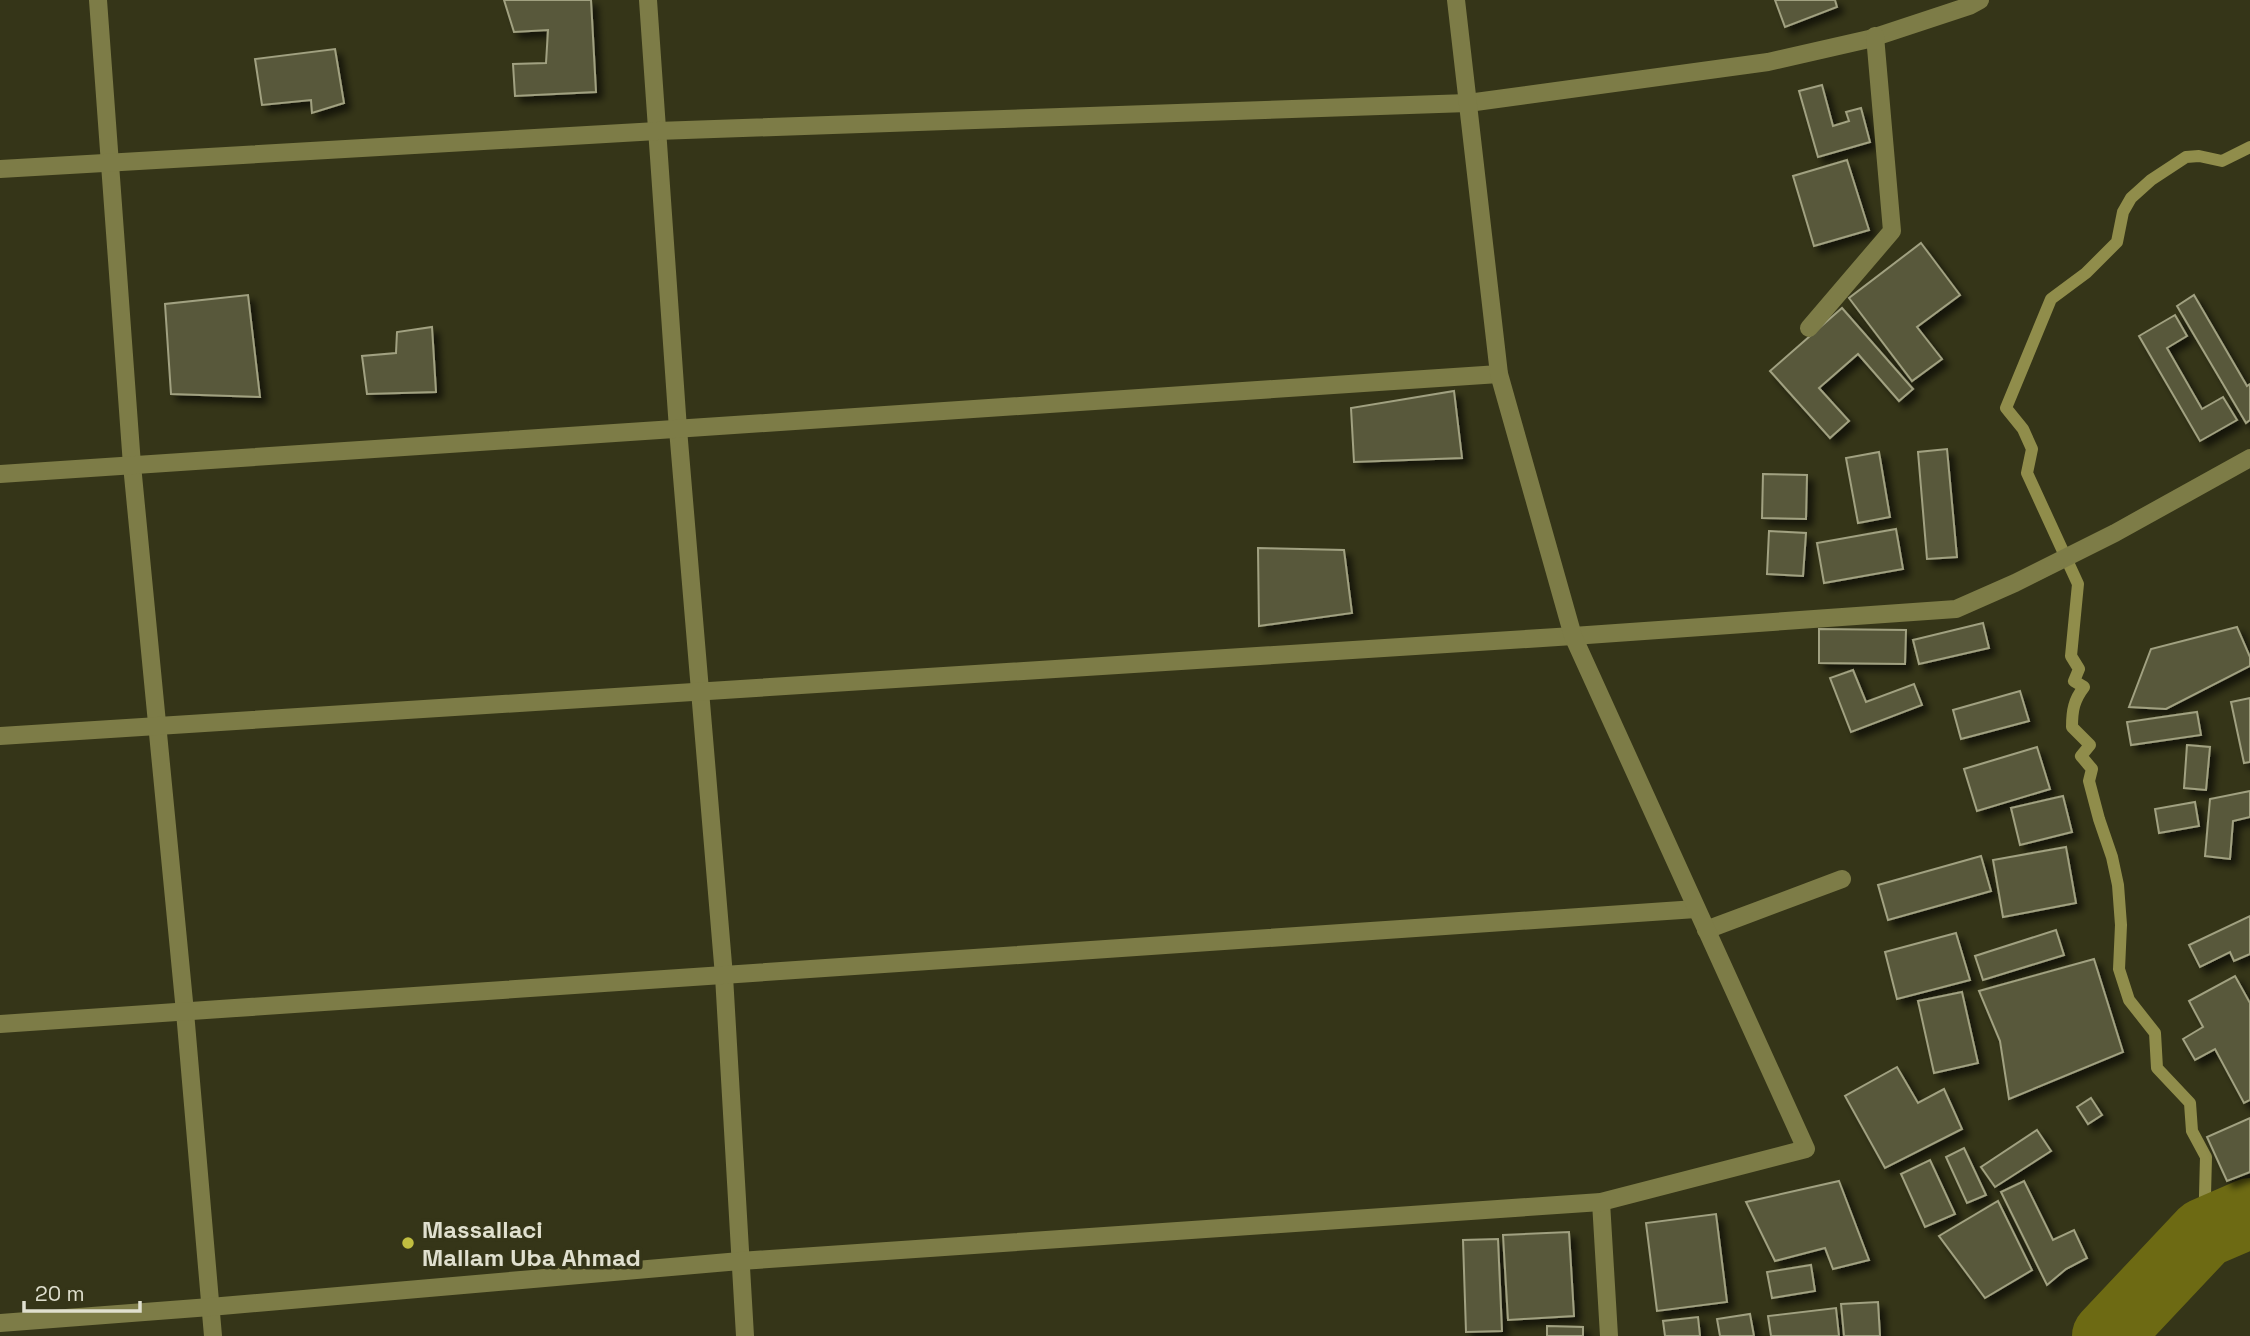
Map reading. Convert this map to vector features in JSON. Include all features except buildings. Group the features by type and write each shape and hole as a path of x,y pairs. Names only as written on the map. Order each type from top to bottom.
{"street":[{"path":"98,0 132,465 185,1012 213,1336"},
{"path":"648,0 678,429 724,976 745,1336"},
{"path":"0,1323 740,1261 1601,1202 1806,1149 1573,636 1499,374 1456,0"},
{"path":"0,169 657,131 1468,103 1768,62 1875,36 1969,6 1980,0"},
{"path":"1809,328 1892,231 1875,36"},
{"path":"0,474 1499,374"},
{"path":"0,736 1573,636 1956,608 2015,583 2115,533 2250,458"},
{"path":"1706,930 1842,879"},
{"path":"0,1024 1696,909"},
{"path":"1601,1202 1609,1336"}],"waterway":[{"path":"2204,1233 2206,1157 2192,1131 2190,1103 2157,1068 2155,1033 2129,1000 2119,969 2121,925 2118,885 2089,781 2092,769 2081,756 2090,745 2072,727 2074,706 2084,687 2074,681 2079,669 2071,656 2078,584 2027,473 2032,449 2023,429 2006,408 2051,299 2086,273 2117,242 2123,212 2131,198 2151,180 2186,157 2199,156 2222,161 2250,147"},
{"path":"2107,1336 2204,1233 2250,1213"}],"place":[{"name":"Massallaci Mallam Uba Ahmad","path":"408,1243"}]}
